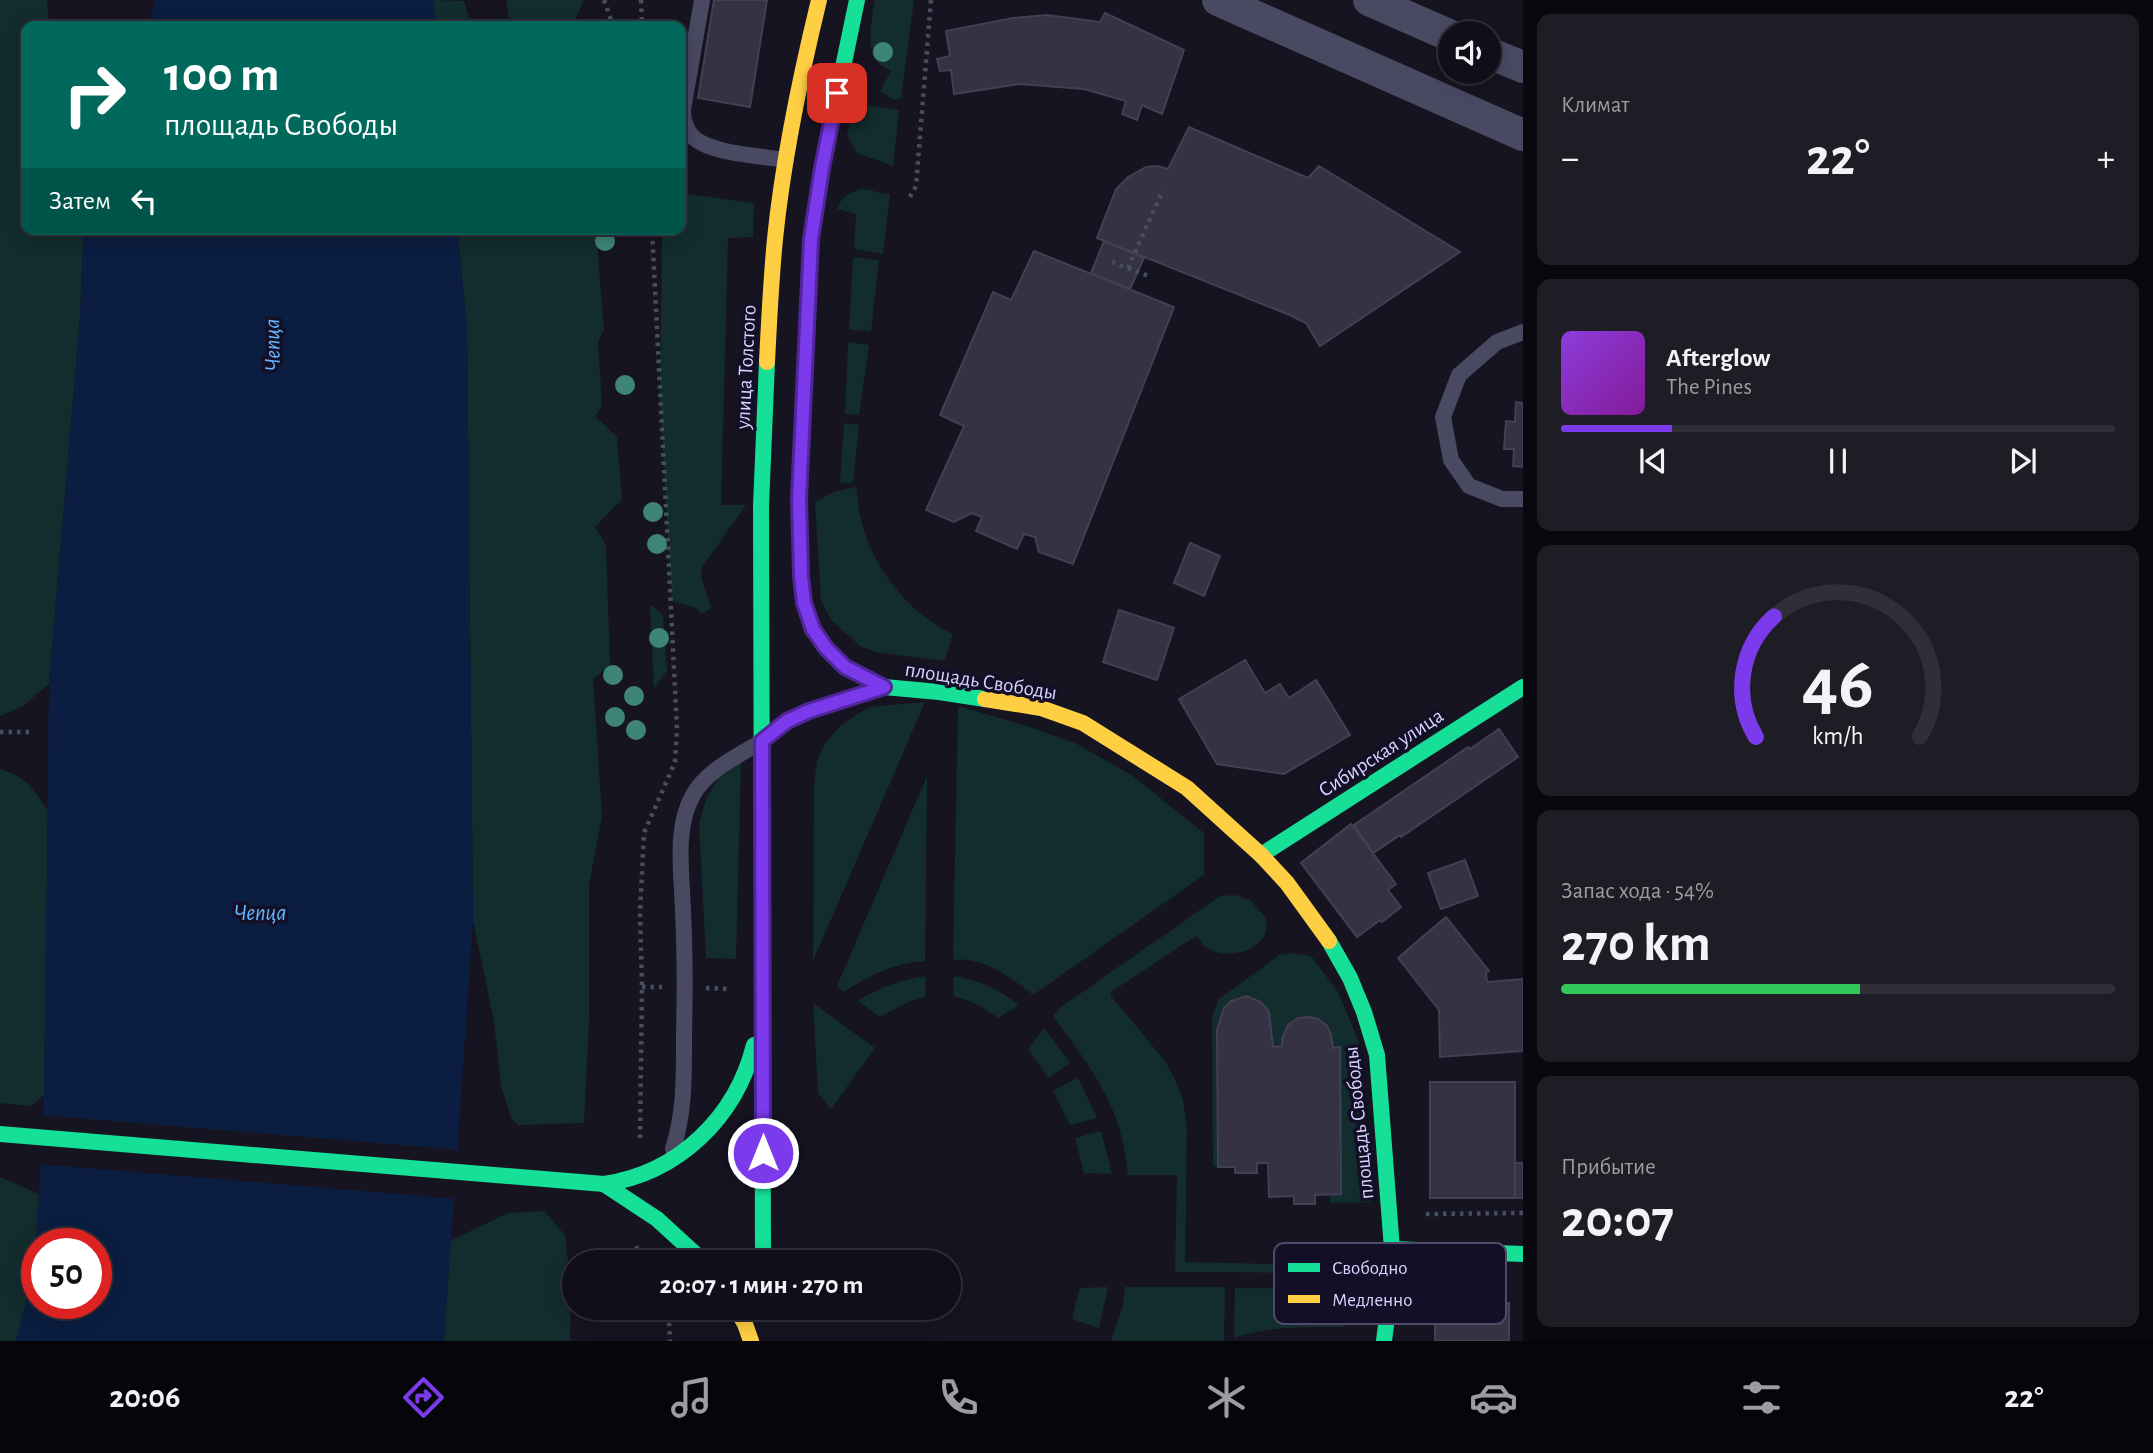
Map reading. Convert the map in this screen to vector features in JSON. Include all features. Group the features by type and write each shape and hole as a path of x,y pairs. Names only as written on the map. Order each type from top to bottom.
{"main road":[{"name":"улица Толстого","path":"762,741 761,506 775,238 786,160 819,0"},
{"name":"площадь Свободы","path":"857,0 822,168 811,239 799,498 801,576 804,603 813,629 826,648 845,667 884,687 939,692 1041,708 1083,723 1187,788 1261,855 1287,883 1330,943 1350,978 1364,1012 1377,1055 1392,1243"},
{"name":"площадь Свободы","path":"762,741 787,721 809,711 884,687"},
{"name":"Сибирская улица","path":"1261,855 1523,687"},
{"path":"762,741 763,1250"},
{"path":"0,1134 537,1179 604,1184 623,1181 669,1162 722,1114 740,1087 753,1052 763,990"},
{"path":"604,1184 622,1193 666,1226 691,1250"},
{"path":"743,1320 759,1337"}],"street":[{"path":"1218,0 1523,135"},
{"path":"1369,0 1438,30"},
{"path":"1501,58 1523,68"}],"lane":[{"path":"686,93 702,0"},
{"path":"686,126 692,137 710,147 786,160"},
{"path":"1523,332 1497,342 1459,375 1443,417 1451,460 1469,486 1502,499 1523,499"},
{"path":"669,1162 680,1125 683,1099 685,988 681,843 684,816 693,794 713,772 762,741"}],"path":[{"path":"604,0 611,21"},
{"path":"640,0 642,21"},
{"path":"910,197 916,186 932,0"},
{"path":"1128,268 1163,190"},
{"path":"640,1140 640,913 645,833 675,762 677,729 652,235"},
{"path":"1112,262 1152,277"},
{"path":"0,732 33,732"},
{"path":"642,987 763,990"},
{"path":"1426,1214 1523,1213"},
{"path":"668,1320 670,1341"}],"green space":[{"path":"0,0 47,0 49,21 21,21 21,235 82,235 80,317 49,684 23,706 0,716"},
{"path":"433,0 464,1 470,21 435,21"},
{"path":"506,0 584,0 574,21 509,21"},
{"path":"875,0 914,0 901,98 894,100 880,91 891,71 877,62 872,49 872,14"},
{"path":"863,104 899,110 893,166 857,153 847,135 851,117"},
{"path":"861,189 890,194 883,254 854,249 856,214 837,209 846,196"},
{"path":"686,194 754,203 753,237 728,238 721,505 746,505 702,567 701,576 711,608 702,614 696,608 672,601 660,400 662,235 686,235"},
{"path":"458,235 596,235 604,330 598,342 602,405 595,416 617,437 622,499 595,527 606,545 610,665 593,679 602,816 589,885 589,1021 584,1123 518,1125 511,1118 501,1086 494,1021 473,921 467,328"},
{"path":"853,257 879,260 871,331 849,330"},
{"path":"848,342 869,345 859,415 845,414"},
{"path":"844,423 859,425 853,482 840,483"},
{"path":"856,487 866,537 883,571 894,587 921,614 953,634 944,661 875,652 860,646 831,620 821,600 815,502 833,492"},
{"path":"650,604 663,615 667,671 654,688"},
{"path":"925,702 813,961 814,784 817,761 824,745 841,725 869,707"},
{"path":"958,706 1077,744 1133,776 1204,833 1204,875 1033,995 996,969 975,961 953,960"},
{"path":"741,760 736,959 706,958 699,824 706,799 719,777"},
{"path":"0,769 23,780 48,811 44,1095 31,1106 0,1103"},
{"path":"927,776 925,961 903,964 883,971 844,992 837,986"},
{"path":"1235,895 1250,900 1266,918 1263,938 1256,945 1237,953 1226,954 1207,948 1196,936 1111,992 1111,996 1165,1061 1183,1100 1187,1128 1185,1262 1274,1264 1274,1273 1175,1272 1177,1175 1128,1175 1121,1134 1107,1098 1091,1069 1053,1016 1061,1007 1220,896"},
{"path":"1293,953 1311,956 1338,992 1359,1042 1372,1202 1330,1203 1330,1194 1341,1194 1340,1048 1333,1048 1322,1025 1314,1019 1304,1017 1289,1024 1282,1046 1273,1047 1269,1012 1261,1002 1247,996 1238,997 1224,1008 1217,1030 1218,1167 1213,1167 1212,1018 1218,1000 1279,955"},
{"path":"926,976 925,997 908,1002 880,1017 858,1001 890,985"},
{"path":"954,976 988,986 1019,1005 998,1018 977,1004 953,996"},
{"path":"813,1003 875,1048 831,1109 818,1093"},
{"path":"1044,1028 1070,1063 1048,1078 1028,1049"},
{"path":"1078,1077 1097,1118 1070,1125 1053,1091"},
{"path":"1101,1131 1112,1174 1084,1173 1075,1138"},
{"path":"0,1177 39,1194 37,1228 21,1228 22,1319 16,1341 0,1341"},
{"path":"544,1211 565,1235 567,1250 562,1250 562,1320 570,1320 570,1341 444,1341 450,1241 508,1213"},
{"path":"1108,1287 1099,1328 1072,1319 1080,1288"},
{"path":"1125,1287 1225,1287 1224,1341 1111,1341 1123,1305"},
{"path":"1235,1288 1274,1288 1274,1324 1345,1324 1345,1327 1275,1329 1234,1338"}],"water":[{"path":"156,0 433,0 435,21 150,21"},
{"name":"Чепца","path":"82,235 458,235 467,328 473,921 444,1341 16,1341 22,1319 112,1319 112,1228 37,1228 44,1095 49,684 80,317"}],"pier":[{"path":"40,1115 460,1150 457,1199 37,1164"}],"building":[{"path":"714,0 767,0 750,107 698,98"},
{"path":"1105,13 1184,50 1162,114 1142,105 1137,120 1122,114 1126,101 1084,89 1020,84 954,94 951,70 940,71 937,59 950,56 946,31 1013,18 1047,15 1100,22"},
{"path":"1189,127 1308,178 1319,166 1460,252 1320,346 1306,323 1292,316 1097,238 1116,189 1128,177 1146,167 1168,169"},
{"path":"1104,241 1144,258 1130,289 1091,273"},
{"path":"1034,251 1174,307 1073,564 1039,552 1035,537 1024,534 1017,549 976,531 982,517 972,513 954,522 926,510 964,426 940,415 993,292 1011,300"},
{"path":"1516,402 1523,403 1523,467 1513,466 1514,449 1504,449 1506,421 1515,422"},
{"path":"1190,543 1220,556 1204,596 1174,583"},
{"path":"1119,610 1174,628 1157,680 1103,662"},
{"path":"1245,660 1265,693 1280,684 1289,698 1316,680 1350,735 1284,774 1217,764 1179,699"},
{"path":"1499,729 1518,757 1401,837 1400,835 1373,853 1354,825 1468,747 1470,749"},
{"path":"1351,824 1396,884 1388,890 1401,907 1357,937 1301,863"},
{"path":"1465,860 1478,896 1441,909 1428,873"},
{"path":"1446,917 1489,971 1486,973 1487,982 1523,979 1523,1051 1440,1057 1439,1010 1398,958"},
{"path":"1246,996 1261,1002 1269,1012 1273,1047 1282,1046 1288,1025 1298,1018 1310,1017 1327,1026 1333,1048 1340,1047 1341,1194 1315,1195 1315,1204 1294,1204 1294,1196 1269,1197 1268,1163 1257,1163 1257,1173 1235,1173 1235,1167 1218,1167 1217,1030 1224,1008 1231,1001"},
{"path":"1430,1082 1515,1082 1515,1198 1430,1198"},
{"path":"1515,1163 1523,1163 1523,1198 1515,1198"},
{"path":"1506,1303 1509,1303 1509,1341 1435,1341 1435,1324 1506,1324"}],"traffic: fast":[{"path":"857,0 822,168 811,239 799,498 804,603 812,629 845,667 884,687 985,699"},
{"path":"763,1250 761,506 767,362"},
{"path":"762,741 787,721 809,711 884,687"},
{"path":"1261,855 1523,687"},
{"path":"1329,941 1350,978 1377,1055 1392,1243"},
{"path":"0,1134 604,1184 657,1168 700,1137 734,1096 754,1045"},
{"path":"604,1184 657,1219 691,1250"},
{"path":"1506,1253 1523,1254"},
{"path":"1384,1341 1386,1324"}],"traffic: slow":[{"path":"767,362 778,209 787,149 819,0"},
{"path":"985,699 1041,708 1083,723 1187,788 1261,855 1287,883 1329,941"},
{"path":"743,1320 751,1341"}],"route":[{"path":"763,1153 762,741 787,721 809,711 884,687 845,667 826,648 813,629 804,603 801,576 799,498 811,239 837,93"}]}
